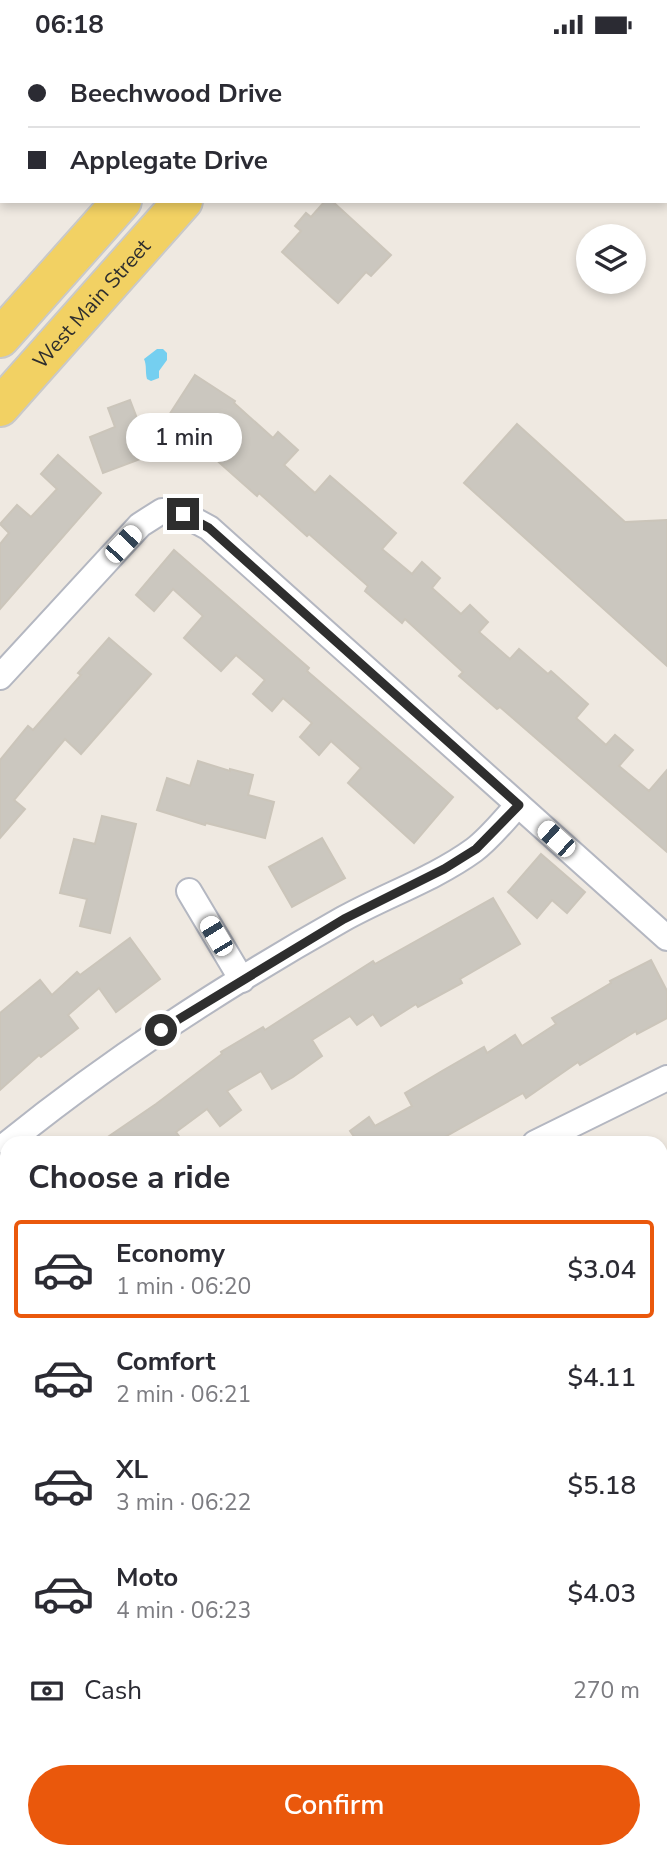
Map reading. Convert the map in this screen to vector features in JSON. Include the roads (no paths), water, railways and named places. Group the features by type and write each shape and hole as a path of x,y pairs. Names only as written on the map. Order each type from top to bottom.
{"main road":[{"path":"0,338 120,203"},
{"name":"West Main Street","path":"0,407 181,203"},
{"path":"43,291 76,322"}],"street":[{"path":"0,677 140,525 162,511 183,514 209,528 667,938"},
{"path":"16,1136 63,1098 161,1030 344,919 466,856 519,805"},
{"path":"189,891 242,980"},
{"path":"549,1136 667,1078"}],"water":[{"path":"157,349 163,349 167,353 167,360 159,371 159,378 151,381 147,379 144,359"}]}
